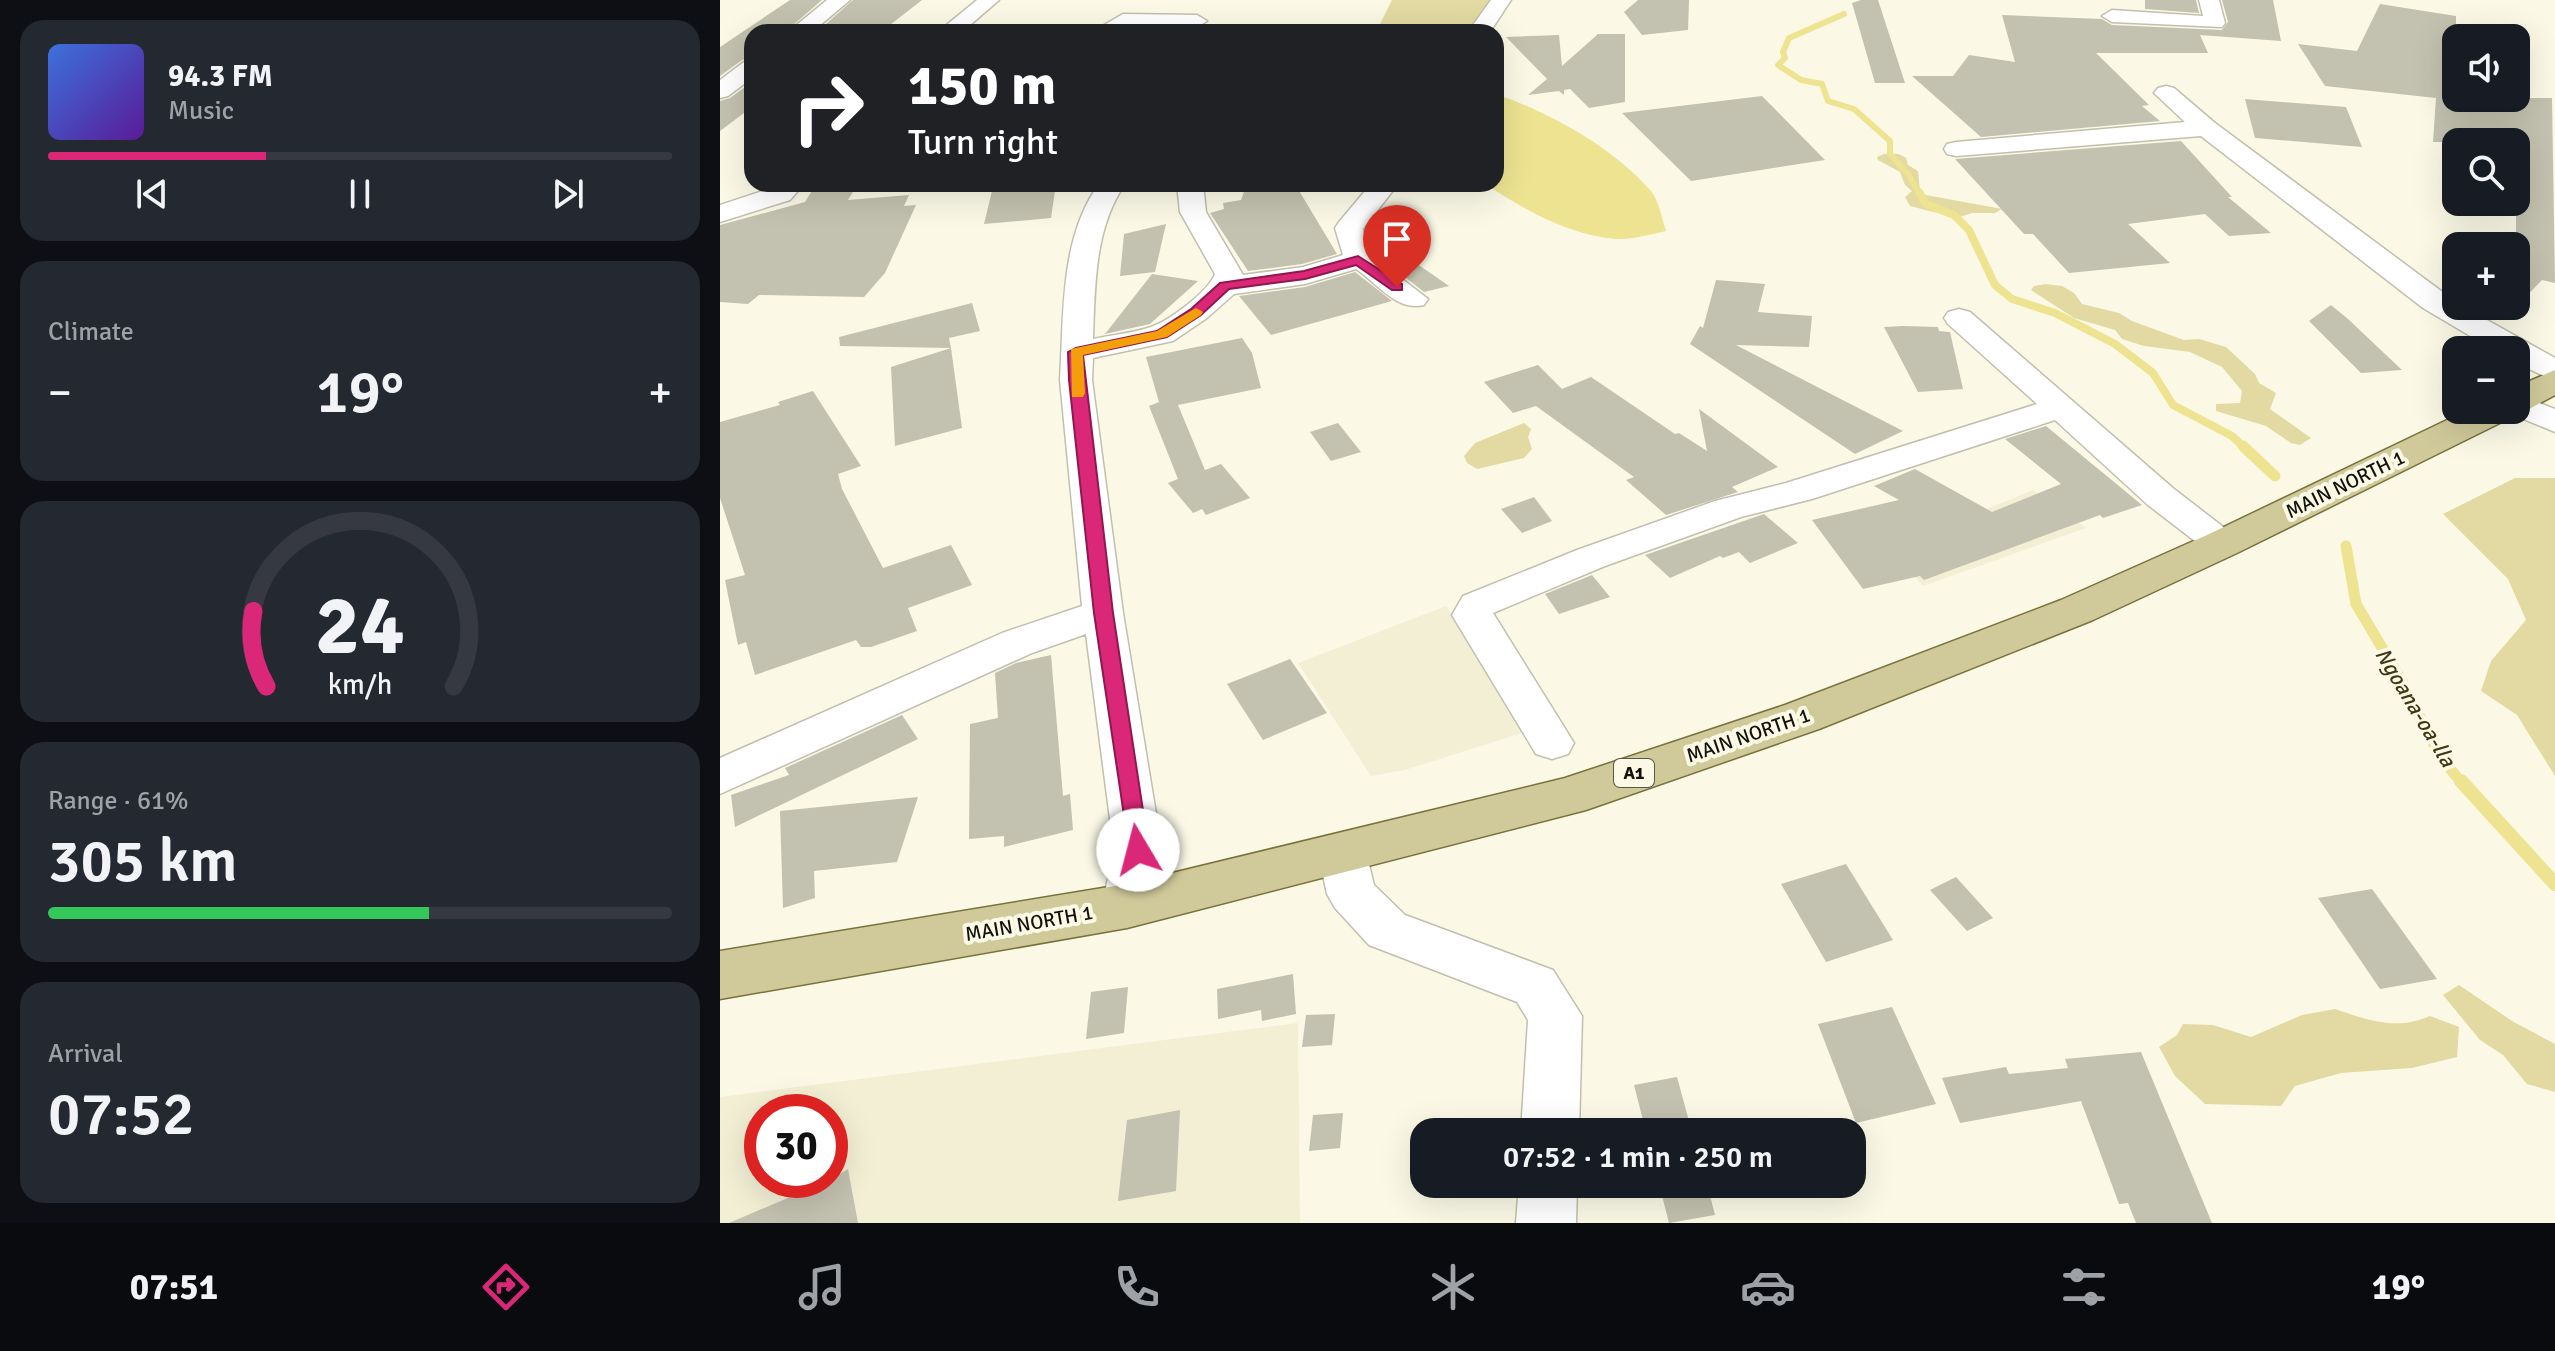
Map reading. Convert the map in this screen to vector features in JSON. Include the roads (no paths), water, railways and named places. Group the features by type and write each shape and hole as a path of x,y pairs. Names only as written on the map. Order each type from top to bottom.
{"main road":[{"path":"2530,394 2555,381"},
{"name":"MAIN NORTH 1","path":"720,975 1127,906 1568,796 1802,717 2077,610 2222,544 2468,424"}],"street":[{"path":"809,24 840,0"},
{"path":"959,24 989,0"},
{"path":"1197,24 1201,0"},
{"path":"1484,24 1501,0"},
{"path":"2112,16 2215,23 2209,0"},
{"path":"1112,24 1123,20 1165,24"},
{"path":"720,91 744,73"},
{"path":"2166,93 2206,128 2434,302 2492,336"},
{"path":"1956,149 2206,128"},
{"path":"720,214 783,192"},
{"path":"1106,192 1088,236 1081,268 1076,380 1103,613 1138,850 1127,906"},
{"path":"1076,352 1162,334 1196,312 1225,286 1229,274 1193,212 1191,192"},
{"path":"1358,260 1349,228 1378,192"},
{"path":"1225,286 1305,275 1358,260 1368,264 1413,299"},
{"path":"1959,318 2161,497 2222,544"},
{"path":"2530,358 2555,371"},
{"path":"1552,743 1472,615 1477,605 1591,558 1728,509 1799,491 2059,408"},
{"path":"2530,409 2555,422"},
{"path":"720,777 1017,643 1103,613"},
{"path":"1342,852 1352,894 1387,930 1535,986 1555,1016 1551,1118"},
{"path":"1546,1223 1547,1198"}],"waterway":[{"name":"Ngoana-oa-lla","path":"1844,14 1789,38 1783,52 1785,58 1778,65 1801,80 1822,84 1828,101 1854,109 1890,141 1890,154 1920,194"},
{"name":"Ngoana-oa-lla","path":"1919,192 1926,204 1954,215 1969,230 1995,285 2012,299 2055,313 2115,344 2153,373 2173,405 2232,436 2245,448"},
{"name":"Ngoana-oa-lla","path":"2243,446 2275,476"},
{"name":"Ngoana-oa-lla","path":"2346,546 2356,604 2399,676 2441,758 2462,783"},
{"name":"Ngoana-oa-lla","path":"2461,781 2555,884"}]}
